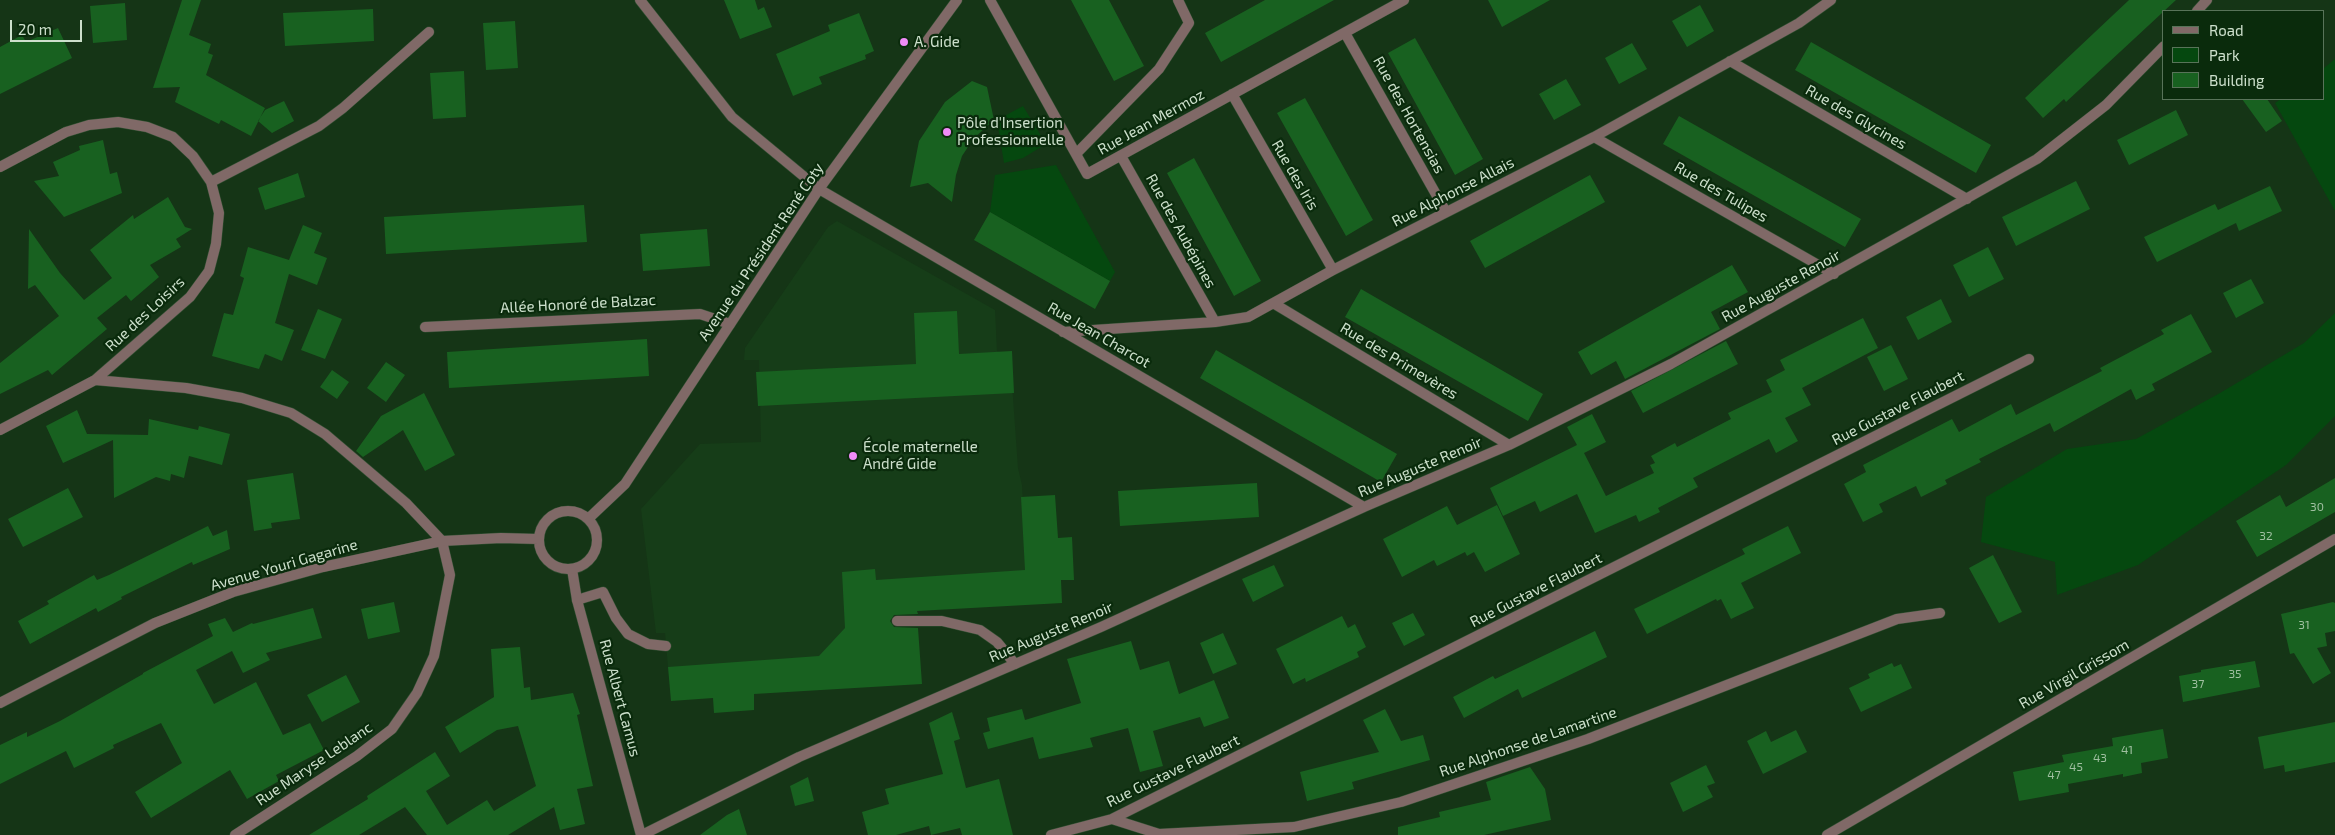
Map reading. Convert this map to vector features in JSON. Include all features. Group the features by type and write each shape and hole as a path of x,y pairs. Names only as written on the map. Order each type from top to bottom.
{"street":[{"name":"Rue Jean Charcot","path":"640,0 732,117 819,190 1364,507"},
{"name":"Avenue du Président René Coty","path":"588,519 625,484 819,190 957,0"},
{"name":"Rue Jean Mermoz","path":"990,0 1087,174 1404,0"},
{"path":"1076,154 1159,69 1189,23 1178,0"},
{"name":"Rue Alphonse Allais","path":"1063,332 1215,322 1248,317 1333,270 1594,137 1799,23 1832,0"},
{"path":"2198,10 2208,0"},
{"path":"211,182 319,126 343,108 429,32"},
{"name":"Rue des Hortensias","path":"1345,32 1446,212"},
{"name":"Rue Auguste Renoir","path":"642,835 799,757 1016,664 1364,507 1509,445 1671,364 2037,159 2106,105 2162,48"},
{"name":"Rue des Glycines","path":"1730,61 1967,199"},
{"name":"Rue des Iris","path":"1232,94 1333,270"},
{"name":"Rue des Loisirs","path":"0,167 66,132 89,125 118,122 147,127 173,137 193,156 211,182 219,213 216,244 208,271 190,297 95,380 0,430"},
{"name":"Rue des Tulipes","path":"1594,137 1834,274"},
{"name":"Rue des Aubépines","path":"1121,156 1215,322"},
{"name":"Rue des Primevères","path":"1272,303 1509,445"},
{"name":"Allée Honoré de Balzac","path":"425,327 700,314 730,324"},
{"name":"Rue Gustave Flaubert","path":"1051,835 1112,819 2029,359"},
{"path":"95,380 186,388 242,398 290,413 325,434 406,503 442,541"},
{"path":"573,511 588,519 596,533 596,549 587,562 572,569 556,567 543,556 538,539 544,523 556,512 573,511"},
{"name":"Avenue Youri Gagarine","path":"0,703 155,623 233,592 323,567 442,541 501,538 538,539"},
{"name":"Rue Virgil Grissom","path":"1827,835 2335,539"},
{"name":"Rue Maryse Leblanc","path":"235,835 357,756 392,729 397,722 417,693 434,656 450,575 442,541"},
{"name":"Rue Albert Camus","path":"572,569 577,600 642,835"},
{"path":"577,600 603,592 616,618 628,634 648,644 666,646"},
{"name":"Rue Alphonse de Lamartine","path":"1112,819 1160,834 1294,827 1401,802 1604,733 1897,619 1940,613"},
{"path":"897,621 942,621 980,630 998,642 1016,664"}],"shaded area":[{"name":"École maternelle André Gide","path":"837,221 995,310 997,351 1010,355 1018,468 1022,485 1028,597 867,611 868,674 668,667 665,633 656,633 641,509 700,444 761,442 759,360 744,360 745,348 828,227"}],"green space":[{"path":"2335,59 2335,211 2275,103 2280,100 2325,100 2325,67"},
{"path":"1023,106 1046,144 1023,158 1004,163 997,120"},
{"path":"1056,165 1115,272 1110,281 990,212 995,175"},
{"path":"2335,313 2335,416 2286,465 2138,565 2057,595 2055,562 1981,542 1986,497 2067,449 2136,439 2220,393 2304,343"}],"building":[{"path":"182,0 201,0 189,35 211,44 208,53 213,55 206,75 265,108 251,136 221,120 219,124 175,102 180,87 153,88"},
{"path":"724,0 755,0 758,10 764,7 772,27 740,39"},
{"path":"1071,0 1109,0 1144,66 1114,81"},
{"path":"1265,0 1334,0 1221,62 1205,33"},
{"path":"1488,0 1550,0 1502,27"},
{"path":"2129,0 2176,0 2165,10 2162,10 2162,13 2066,102 2064,99 2043,118 2025,98"},
{"path":"125,3 127,40 93,43 90,6"},
{"path":"1700,5 1714,31 1687,47 1672,21"},
{"path":"373,9 374,41 285,46 283,13"},
{"path":"859,13 874,51 865,55 866,59 819,77 822,84 793,96 776,54 830,31 828,25"},
{"path":"515,21 518,68 486,70 483,23"},
{"path":"58,28 72,58 0,94 0,47 22,35 26,42"},
{"path":"1415,38 1483,159 1455,175 1388,53"},
{"path":"1811,42 1991,145 1976,173 1795,70"},
{"path":"1632,43 1647,69 1619,84 1605,58"},
{"path":"464,71 466,117 433,119 430,73"},
{"path":"1566,79 1581,105 1554,120 1539,94"},
{"path":"972,81 987,87 994,120 974,138 962,156 956,175 952,202 928,183 910,187 919,141 945,102"},
{"path":"1305,98 1373,220 1346,236 1277,113"},
{"path":"2243,100 2268,100 2282,121 2266,132"},
{"path":"284,101 294,121 272,133 258,121 265,110"},
{"path":"2176,110 2188,135 2129,165 2117,140"},
{"path":"1679,116 1861,219 1845,247 1663,144"},
{"path":"103,140 110,174 117,172 122,193 64,217 34,181 59,176 53,162 80,150 79,146"},
{"path":"1194,158 1261,281 1234,296 1167,173"},
{"path":"298,173 305,197 265,210 258,188"},
{"path":"1590,175 1605,202 1485,268 1470,241"},
{"path":"2076,181 2090,209 2016,246 2002,217"},
{"path":"2270,186 2282,211 2239,231 2236,223 2157,262 2144,237 2215,204 2218,210"},
{"path":"168,197 185,227 192,229 176,239 181,247 150,265 159,277 131,301 126,295 97,318 107,329 52,375 48,370 0,394 0,363 59,316 35,285 28,289 29,229 60,273 84,300 112,278 90,250 133,215 134,219"},
{"path":"584,205 587,242 386,254 384,217"},
{"path":"990,212 1110,281 1095,309 974,240"},
{"path":"303,225 322,233 314,253 327,258 317,285 289,274 275,323 294,330 282,361 265,354 259,369 212,356 224,313 233,315 244,278 240,276 248,247 289,260"},
{"path":"707,229 710,266 643,271 640,234"},
{"path":"1988,247 2004,279 1969,297 1953,265"},
{"path":"1732,265 1748,292 1711,312 1720,329 1625,379 1616,361 1591,375 1578,352"},
{"path":"2251,279 2264,303 2236,318 2223,293"},
{"path":"1361,289 1543,394 1528,421 1345,317"},
{"path":"1941,299 1952,322 1918,340 1906,317"},
{"path":"318,309 342,319 325,359 301,350"},
{"path":"957,311 959,354 1012,351 1014,393 758,406 756,372 916,364 914,313"},
{"path":"2191,314 2212,352 2152,384 2155,390 2136,400 2131,389 2054,432 2050,423 1979,459 1981,462 1945,480 1947,484 1921,497 1916,486 1879,504 1883,512 1863,522 1844,484 1866,472 1863,465 1952,419 1959,432 2011,404 2016,415 2102,371 2100,368 2164,334 2161,330"},
{"path":"1863,318 1878,348 1802,388 1811,405 1785,418 1798,441 1776,453 1769,439 1693,478 1698,487 1658,508 1660,512 1639,522 1636,515 1595,533 1577,494 1540,512 1535,501 1503,516 1490,488 1577,445 1567,427 1592,414 1606,442 1584,453 1606,496 1654,473 1650,465 1655,463 1651,456 1675,443 1677,447 1731,419 1728,413 1772,392 1766,380 1785,370 1780,360"},
{"path":"647,339 649,376 449,388 447,352"},
{"path":"1726,341 1738,364 1643,413 1631,391"},
{"path":"1891,345 1908,379 1884,391 1867,357"},
{"path":"1216,350 1397,454 1381,482 1200,378"},
{"path":"386,362 405,375 386,402 367,388"},
{"path":"332,370 349,382 337,399 320,387"},
{"path":"424,393 455,455 425,471 403,430 363,457 356,451 381,416"},
{"path":"77,410 87,434 148,435 149,419 198,430 199,426 230,434 222,465 189,456 184,478 171,474 170,481 156,477 114,498 113,440 63,463 46,426"},
{"path":"293,473 300,519 271,523 272,528 254,531 247,480"},
{"path":"2335,478 2335,512 2257,557 2236,521 2280,495 2286,507"},
{"path":"1257,483 1259,517 1120,526 1118,491"},
{"path":"68,488 83,517 23,547 8,519"},
{"path":"1055,495 1058,538 1072,537 1074,580 1061,580 1062,603 917,611 918,614 894,615 890,621 894,627 918,628 922,684 754,694 754,710 714,713 713,698 671,701 668,667 819,656 845,628 842,572 875,569 876,580 1025,570 1021,497"},
{"path":"1497,505 1520,554 1485,572 1474,552 1467,556 1465,552 1437,566 1434,560 1402,577 1383,539 1447,506 1457,525"},
{"path":"208,526 213,536 227,530 230,549 193,565 192,562 121,597 122,599 98,612 96,608 30,644 18,621 49,604 47,601 94,575 97,580 109,575"},
{"path":"1788,526 1801,553 1741,583 1754,608 1731,619 1721,599 1717,601 1716,599 1647,634 1634,609 1745,554 1742,549"},
{"path":"1993,555 2022,612 1999,623 1969,568"},
{"path":"1274,565 1284,586 1253,602 1242,579"},
{"path":"394,602 400,632 368,639 361,609"},
{"path":"2335,603 2335,631 2325,633 2327,646 2317,648 2331,673 2313,684 2294,653 2290,654 2281,614"},
{"path":"313,608 322,638 266,653 270,660 243,673 232,651 196,670 214,704 256,682 283,735 310,723 324,750 276,775 279,781 247,799 230,770 151,818 135,792 182,763 161,723 113,745 114,748 74,768 66,751 0,784 0,745 27,732 27,737 60,721 143,673 213,636 208,624 225,618 233,632 252,623"},
{"path":"1413,613 1425,635 1404,646 1392,623"},
{"path":"1342,616 1348,628 1355,624 1366,647 1357,652 1359,657 1306,682 1305,678 1293,684 1276,649"},
{"path":"1595,631 1607,657 1522,698 1518,689 1464,718 1453,697 1493,676 1495,679"},
{"path":"1223,633 1237,664 1213,674 1200,643"},
{"path":"1131,641 1140,670 1169,661 1179,694 1214,680 1229,718 1204,727 1200,717 1153,731 1163,766 1140,772 1128,728 1090,738 1093,747 1039,759 1033,737 988,749 983,733 990,731 987,718 1022,709 1025,720 1081,703 1067,659"},
{"path":"520,647 524,688 530,687 531,700 573,693 580,714 577,715 593,786 577,789 585,824 560,830 554,807 508,835 427,835 405,807 359,835 309,835 368,799 367,796 435,752 450,776 426,791 447,825 487,800 494,811 536,786 518,726 497,730 460,753 445,727 494,697 491,649"},
{"path":"2255,661 2260,687 2183,702 2179,676 2201,672 2201,670"},
{"path":"1892,663 1894,667 1901,664 1912,688 1861,712 1849,688 1870,678 1868,674"},
{"path":"346,675 360,702 322,722 307,695"},
{"path":"1385,709 1401,741 1423,735 1430,760 1352,782 1354,789 1307,801 1300,772 1379,752 1363,720"},
{"path":"952,712 960,739 954,741 966,788 999,779 1013,835 962,835 960,828 931,835 929,826 896,835 868,835 862,812 889,804 885,789 943,774 929,723"},
{"path":"2335,722 2335,762 2285,772 2284,765 2264,769 2258,737"},
{"path":"2163,729 2168,758 2141,763 2142,773 2123,777 2123,774 2068,784 2069,792 2019,801 2013,772 2064,762 2062,755 2113,746 2112,738"},
{"path":"1796,730 1807,752 1763,774 1747,741 1766,731 1771,742"},
{"path":"1706,765 1715,783 1707,786 1713,797 1683,812 1670,783"},
{"path":"1530,767 1545,789 1551,820 1484,835 1398,835 1398,827 1440,817 1439,812 1491,800 1486,782"},
{"path":"808,777 814,801 795,806 790,786"},
{"path":"739,809 747,835 700,835 727,815"}],"place":[{"name":"A. Gide","path":"904,42"},
{"name":"Pôle d'Insertion Professionnelle","path":"947,132"},
{"name":"École maternelle André Gide","path":"853,456"}]}
